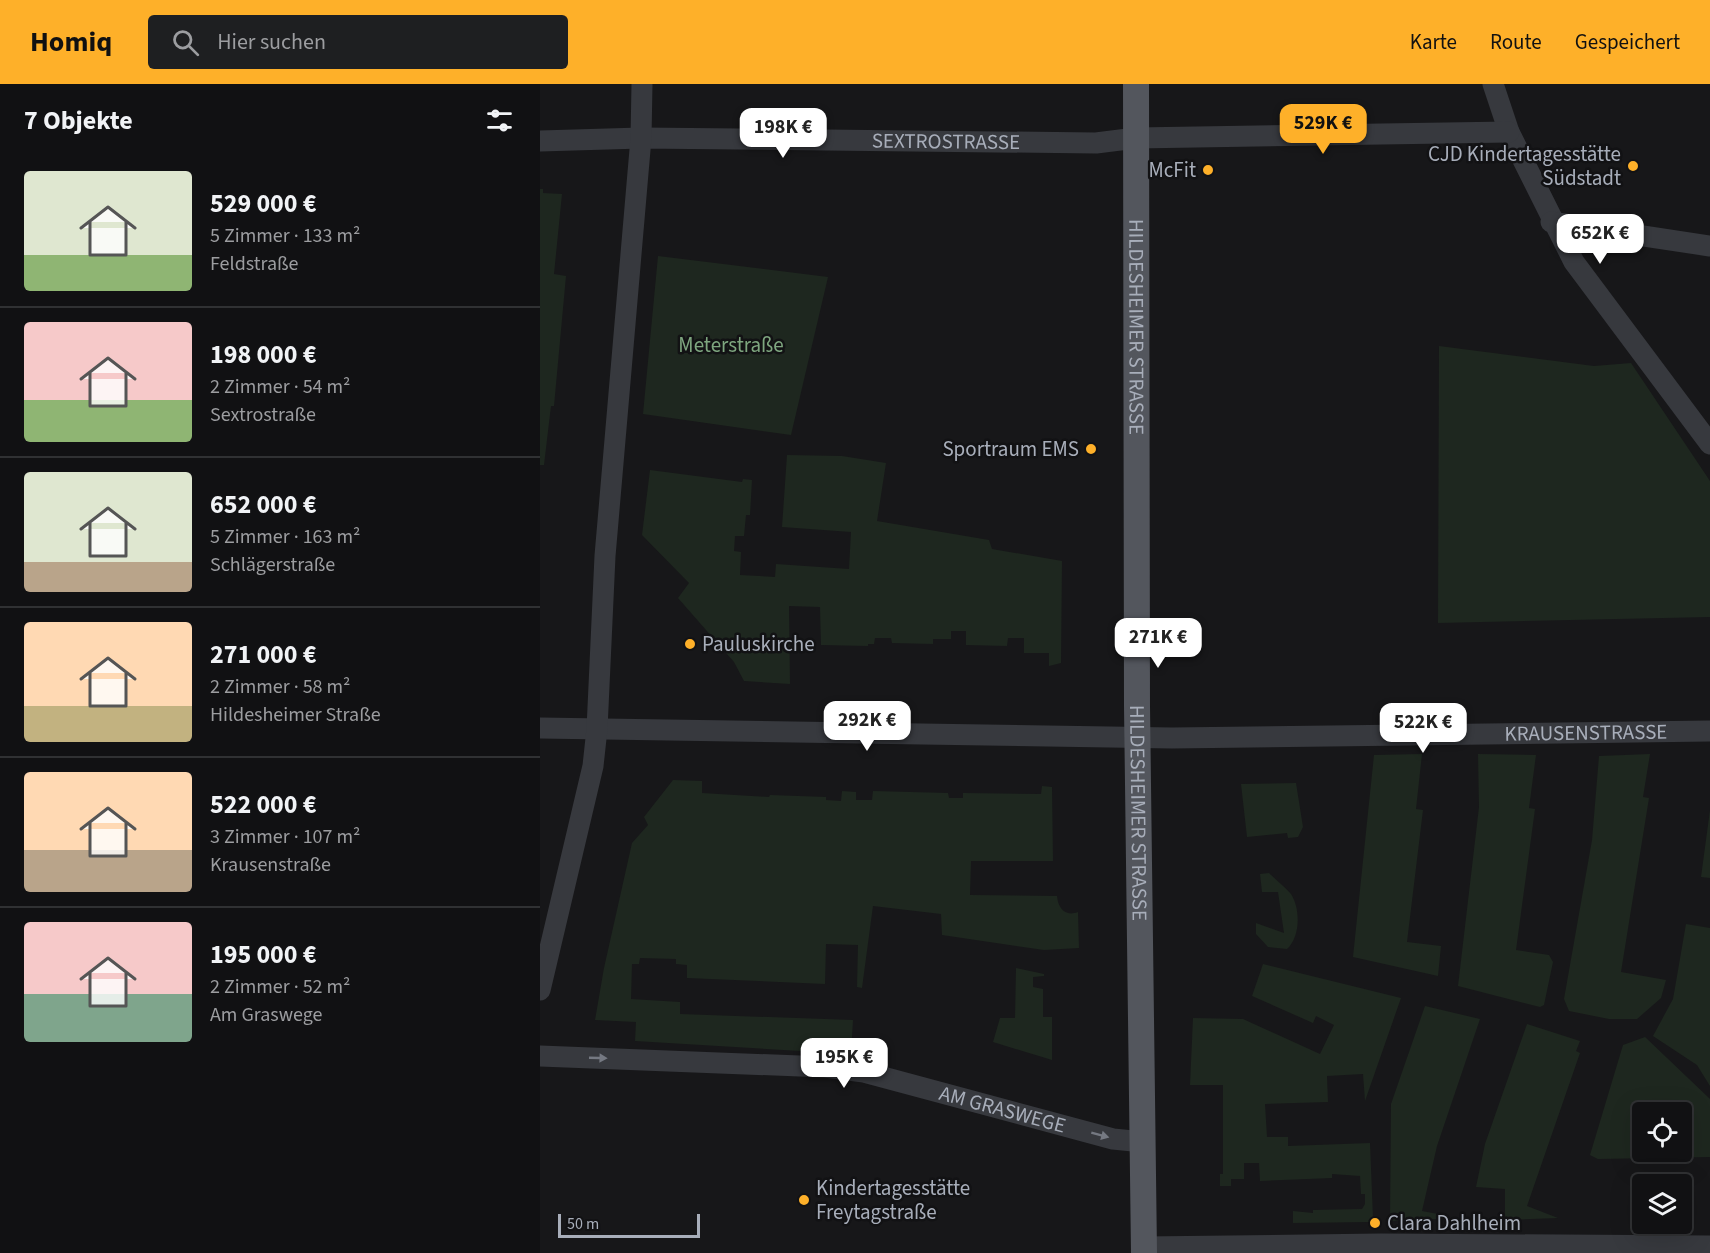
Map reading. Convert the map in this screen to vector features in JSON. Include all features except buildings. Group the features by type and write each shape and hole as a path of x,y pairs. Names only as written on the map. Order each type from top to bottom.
{"main road":[{"name":"HILDESHEIMER STRASSE","path":"1136,84 1138,736 1144,1250"}],"street":[{"path":"540,990 593,766 597,729 605,556 642,138 642,84"},
{"path":"1493,84 1509,132 1551,222 1574,262 1710,444"},
{"name":"SEXTROSTRASSE","path":"540,141 642,138 1096,143 1136,138 1509,132"},
{"path":"1551,222 1710,246"},
{"name":"KRAUSENSTRASSE","path":"540,728 1273,738 1710,731"},
{"name":"AM GRASWEGE","path":"540,1056 825,1067 864,1072 1113,1139 1143,1142"},
{"path":"1144,1250 1687,1250 1710,1246"}],"green space":[{"path":"540,189 543,189 543,193 562,194 554,274 566,276 554,406 551,406 544,465 540,465"},
{"name":"Meterstraße","path":"658,256 828,277 791,435 643,414"},
{"path":"1439,346 1594,366 1631,363 1710,481 1710,617 1438,623"},
{"path":"787,455 842,456 886,463 877,521 989,540 992,549 1062,561 1061,663 1049,666 1049,653 1024,653 1024,638 1008,638 1007,646 966,645 966,631 951,631 951,639 933,639 933,644 892,643 891,638 875,638 874,644 868,644 868,646 821,645 820,607 789,606 790,684 744,681 734,662 678,598 689,583 642,535 650,470 742,482 743,479 752,480 750,515 746,515 744,536 735,536 734,551 741,552 740,575 775,577 776,564 849,569 851,532 782,527"},
{"path":"1422,754 1416,809 1423,810 1407,942 1441,946 1438,976 1353,957 1374,755"},
{"path":"1478,754 1536,755 1529,808 1535,809 1516,950 1549,955 1553,962 1544,1005 1540,1007 1458,986 1479,807"},
{"path":"1650,754 1643,797 1649,798 1621,972 1666,980 1661,998 1637,1019 1609,1019 1569,1011 1564,999 1592,840 1599,756"},
{"path":"673,780 702,781 702,793 769,797 770,795 826,797 826,800 841,801 842,791 856,792 856,800 872,800 873,791 948,793 949,798 963,798 963,793 1041,794 1042,786 1052,787 1053,861 971,861 970,895 1057,896 1063,910 1069,913 1078,912 1079,948 1044,950 942,935 941,914 873,906 862,988 857,987 858,945 826,944 825,984 687,978 687,965 676,964 676,959 640,958 639,964 632,964 631,999 680,1002 680,1014 853,1020 851,1054 635,1041 636,1022 595,1020 604,968 632,843 648,825 644,817"},
{"path":"1296,783 1303,827 1298,837 1288,838 1287,833 1247,837 1241,784"},
{"path":"1710,810 1710,878 1701,877"},
{"path":"1269,873 1291,894 1298,915 1295,938 1287,949 1268,947 1256,934 1256,923 1284,933 1278,892 1262,892 1260,874"},
{"path":"1686,924 1710,928 1710,1086 1697,1065 1653,1036 1673,999"},
{"path":"1263,964 1401,998 1365,1101 1363,1074 1327,1076 1328,1102 1265,1104 1267,1137 1288,1137 1288,1146 1370,1143 1373,1218 1370,1222 1293,1223 1293,1211 1313,1213 1313,1210 1362,1209 1365,1204 1365,1194 1361,1194 1360,1176 1332,1174 1332,1178 1260,1181 1259,1163 1244,1163 1244,1179 1231,1179 1231,1186 1220,1186 1220,1174 1223,1174 1223,1085 1190,1085 1193,1018 1243,1019 1320,1054 1334,1025 1316,1016 1313,1023 1252,996"},
{"path":"1016,968 1044,974 1044,976 1033,977 1033,987 1043,989 1043,1017 1052,1017 1052,1060 993,1042 1000,1018 1015,1018"},
{"path":"1425,1006 1480,1019 1437,1146 1422,1211 1438,1214 1437,1219 1390,1221 1391,1104"},
{"path":"1527,1024 1580,1041 1576,1051 1580,1053 1527,1206 1558,1218 1505,1220 1505,1189 1476,1187 1485,1144"},
{"path":"1645,1037 1710,1099 1710,1157 1692,1157 1692,1102 1632,1102 1632,1158 1598,1159 1590,1155 1623,1045"}],"place":[{"name":"CJD Kindertagesstätte Südstadt","path":"1633,166"},
{"name":"McFit","path":"1208,170"},
{"name":"Sportraum EMS","path":"1091,449"},
{"name":"Pauluskirche","path":"690,644"},
{"name":"Kindertagesstätte Freytagstraße","path":"804,1200"},
{"name":"Clara Dahlheim","path":"1375,1223"}]}
